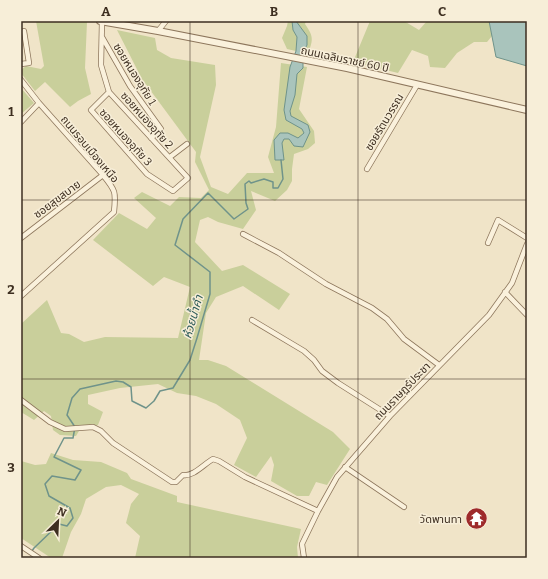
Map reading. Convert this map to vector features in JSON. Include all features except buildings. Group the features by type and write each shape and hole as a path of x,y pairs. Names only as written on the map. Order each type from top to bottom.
{"street":[{"name":"ถนนเฉลิมราชย์ 60 ปี","path":"101,21 347,68 527,110"},
{"name":"ซอยหนองอุทัย 2","path":"101,21 102,36 100,65 109,92 188,178"},
{"path":"158,31 166,21"},
{"path":"21,64 29,63 24,31"},
{"name":"ซอยหนองอุทัย 1","path":"102,36 130,86 161,130 152,138"},
{"name":"ถนนรอบเมืองเหนือ","path":"21,80 39,103 103,175 111,185 116,195 114,212 21,296"},
{"name":"ซอยรัตนวรรณ","path":"367,169 417,85"},
{"name":"ซอยหนองอุทัย 3","path":"109,92 91,110 147,174 173,191 188,178"},
{"path":"21,122 39,103"},
{"path":"170,157 187,144"},
{"name":"ซอยสุขสบาย","path":"21,238 103,175"},
{"path":"488,243 498,220 527,238"},
{"path":"243,234 279,254 326,284 372,308 387,320 404,339 439,365"},
{"name":"ถนนราษฎร์ประชา","path":"304,558 302,544 337,477 390,416 489,315 512,283 527,244"},
{"path":"505,292 527,315"},
{"path":"252,320 304,351 314,360 322,371 390,416"},
{"path":"21,400 50,422 65,429 82,426 93,427 100,431 112,443 172,482 176,482 183,474 188,476 213,459 245,477 318,511"},
{"path":"345,467 404,507"},
{"path":"23,547 37,557"}],"green space":[{"path":"36,21 87,22 85,68 91,94 70,107 45,82 35,91 21,73 21,70 26,66 41,69 44,66"},
{"path":"288,21 292,21 293,30 297,37 296,51 287,49 282,38"},
{"path":"296,21 306,21 305,24 310,32 312,41 308,54 303,53 307,45"},
{"path":"370,21 404,21 419,30 427,21 489,21 492,36 487,42 474,42 457,53 445,68 430,67 428,56 412,50 398,73 353,62"},
{"path":"117,30 155,38 157,50 171,58 215,65 216,85 200,157 211,187 228,194 247,173 274,173 268,157 276,127 281,63 307,67 299,109 314,131 315,143 308,149 294,154 292,181 287,190 275,201 251,191 256,210 243,229 218,222 208,217 200,220 195,242 222,271 243,265 290,294 279,310 243,286 216,297 206,313 199,360 208,360 226,366 333,432 350,449 327,485 316,482 309,496 297,496 271,481 274,465 271,456 256,477 234,465 247,438 240,420 216,404 196,396 177,393 158,384 120,388 88,395 88,404 103,412 98,425 79,431 76,436 60,435 53,430 51,416 44,411 34,420 21,412 21,324 47,300 61,333 69,334 84,342 105,337 178,338 190,287 164,277 153,286 93,240 119,213 147,229 156,218 134,198 142,192 170,206 179,197 201,198 209,190 195,162 196,152 142,79"},
{"path":"21,88 34,103 21,114"},
{"path":"51,453 73,460 101,462 127,473 131,479 177,496 177,502 301,529 297,547 298,558 135,558 140,536 126,523 131,504 139,494 121,485 106,487 86,499 81,514 71,532 62,558 51,558 21,538 21,461 35,465 46,464"}],"water":[{"path":"292,21 296,21 307,36 307,45 303,53 303,68 297,74 295,95 290,111 291,116 308,125 310,132 303,147 294,146 289,139 284,139 282,143 284,160 275,160 274,140 280,133 288,133 298,138 304,133 302,129 286,120 284,110 290,67 296,51 297,37 293,30"},
{"path":"489,21 527,21 527,66 496,57"}],"waterway":[{"name":"ห้วยน้ำคำ","path":"32,551 59,524 67,526 73,518 70,508 49,496 45,484 52,476 75,480 81,470 54,457 64,438 73,438 75,427 67,415 72,398 80,389 116,381 123,382 131,387 132,401 146,408 154,401 160,391 173,388 190,360 210,294 210,272 175,245 183,219 208,193 234,219 248,209 246,203 245,184 249,181 251,183 264,179 273,182 273,188 278,188 283,179 281,160"}],"place":[{"name":"วัดพานทา","path":"477,519"}]}
